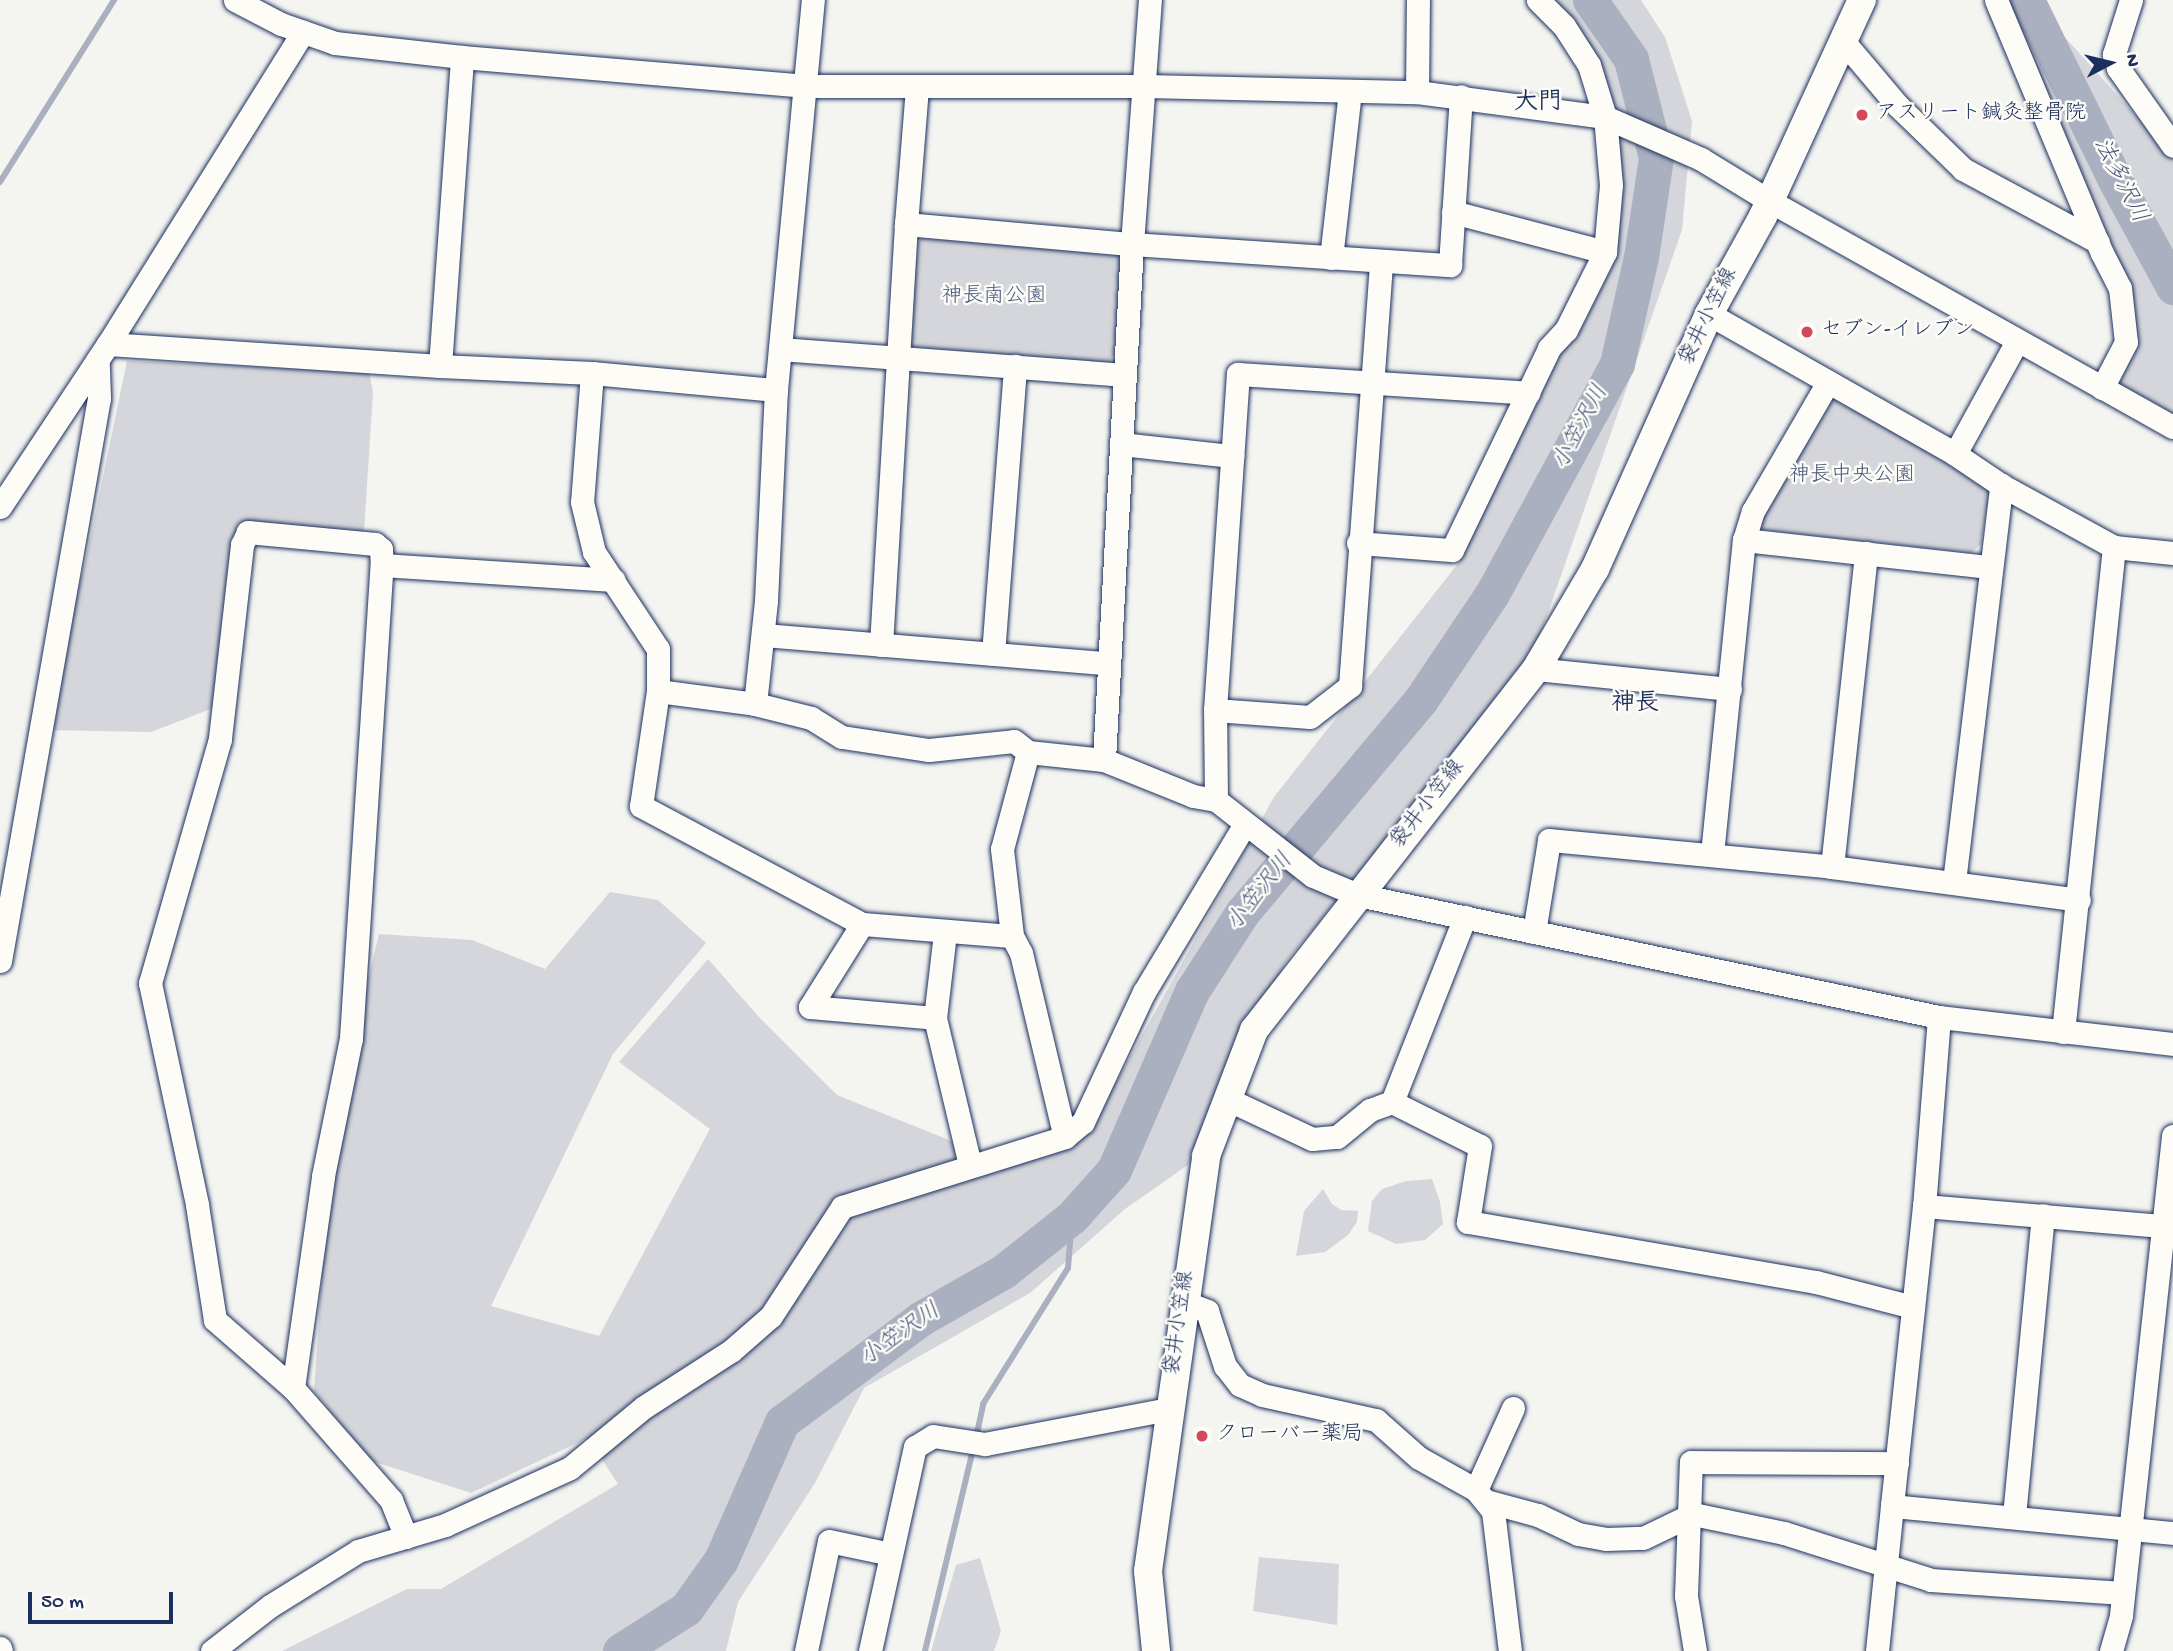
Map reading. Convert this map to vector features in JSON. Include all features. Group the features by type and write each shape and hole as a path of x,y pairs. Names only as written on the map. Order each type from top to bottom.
{"main road":[{"name":"袋井小笠線","path":"1156,1651 1148,1572 1168,1409 1206,1156 1254,1030 1536,669 1595,569 1709,314 1763,216 1768,200 1862,0"}],"street":[{"path":"236,0 303,32 335,43 462,57 807,86 1146,86 1417,92 1608,118 1701,159 1768,200 2173,427"},
{"path":"755,704 763,635 776,390 807,86 813,0"},
{"path":"1104,760 1107,663 1132,244 1146,86 1150,0"},
{"path":"1417,92 1419,0"},
{"path":"1358,543 1452,551 1549,348 1566,330 1605,252 1611,185 1608,118 1588,65 1563,26 1538,0"},
{"path":"1996,0 2120,288 2126,342 2102,387"},
{"path":"2131,0 2114,54 2118,68 2173,146"},
{"path":"0,506 103,352 303,32"},
{"path":"1843,41 1898,106 1963,169 2098,242"},
{"path":"440,366 462,57"},
{"path":"881,645 906,224 917,86"},
{"path":"1331,258 1350,91"},
{"path":"906,224 1132,244 1450,265 1461,96"},
{"path":"1453,212 1605,252"},
{"path":"1215,710 1310,717 1350,686 1358,543 1381,262"},
{"path":"1709,314 1955,454 2001,485 2114,547 2173,553"},
{"path":"1955,454 2017,341"},
{"path":"780,349 1125,375"},
{"path":"103,352 592,373 776,390"},
{"path":"0,961 99,398 103,352"},
{"path":"993,654 1015,366"},
{"path":"592,373 582,502 594,552 658,649 658,691 641,806 862,924 945,933 1012,936"},
{"path":"1216,800 1215,710 1238,374 1528,393"},
{"path":"1712,854 1744,540 1753,511 1828,382"},
{"path":"1121,444 1232,456"},
{"path":"1954,882 2001,485"},
{"path":"293,1388 323,1175 351,1038 383,565 381,549 375,544 248,532 242,545 220,740 150,983 197,1205 215,1320 293,1388 391,1500 406,1537"},
{"path":"1744,540 1990,567"},
{"path":"2063,1032 2079,900 2114,547"},
{"path":"1832,867 1866,553"},
{"path":"383,565 614,580"},
{"path":"763,635 1107,663"},
{"path":"1536,669 1730,689"},
{"path":"658,691 755,704 811,718 842,737 929,750 1014,741 1028,752 1104,760 1193,796 1216,800 1313,876 1358,895 1939,1017 2173,1044"},
{"path":"1028,752 1002,849 1012,936 1021,953 1065,1137"},
{"path":"212,1651 270,1606 358,1551 482,1510 570,1468 644,1407 731,1351 771,1315 842,1207 1065,1137 1083,1122 1143,992 1248,827"},
{"path":"1534,932 1549,840 1832,867 2079,900"},
{"path":"1392,1102 1465,917"},
{"path":"862,924 810,1007 935,1018"},
{"path":"945,933 935,1018 970,1165"},
{"path":"1877,1651 1924,1206 1939,1017"},
{"path":"1227,1099 1312,1139 1337,1137 1370,1110 1392,1102 1480,1146 1468,1222 1816,1282 1913,1307"},
{"path":"2111,1651 2123,1592 2173,1136"},
{"path":"1924,1206 2162,1226"},
{"path":"2014,1516 2043,1215"},
{"path":"1184,1302 1207,1311 1225,1366 1240,1385 1262,1395 1376,1420 1419,1458 1481,1496 1538,1515 1578,1534 1606,1539 1643,1538 1693,1514 1784,1533 1931,1580 2123,1592"},
{"path":"1481,1496 1513,1408"},
{"path":"870,1651 915,1447 933,1436 985,1444 1168,1409"},
{"path":"1695,1651 1686,1596 1691,1462 1897,1463"},
{"path":"1481,1496 1493,1511 1510,1651"},
{"path":"1892,1506 2014,1516 2173,1534"},
{"path":"806,1651 829,1541 891,1554"}],"green space":[{"path":"1533,0 1641,0 1665,37 1692,121 1682,230 1529,667 1285,963 1195,1160 1125,1209 1030,1293 864,1388 815,1483 738,1602 726,1651 282,1651 407,1589 441,1589 618,1484 588,1438 471,1493 372,1461 314,1391 331,1137 379,934 472,940 545,969 610,892 658,900 706,943 613,1054 491,1306 599,1336 710,1129 619,1062 708,959 759,1017 837,1095 994,1158 1089,1131 1274,797 1460,561 1553,343 1615,231 1605,94"},
{"path":"1997,0 2046,0 2062,34 2173,157 2173,423 2102,388 2126,342 2120,287"},
{"name":"神長南公園","path":"922,237 1118,253 1122,263 1114,355 1109,363 913,347 910,340 917,245"},
{"path":"127,361 369,372 373,392 364,532 238,523 216,707 151,732 41,730 84,568"},
{"name":"神長中央公園","path":"1834,395 1987,483 1990,489 1981,544 1971,553 1763,530 1757,521 1826,398"},
{"path":"1432,1179 1440,1202 1443,1224 1425,1240 1396,1244 1368,1231 1372,1201 1382,1189 1406,1181"},
{"path":"1323,1189 1332,1204 1341,1210 1358,1211 1357,1222 1348,1235 1325,1252 1296,1256 1304,1211"},
{"path":"1259,1557 1339,1564 1337,1625 1253,1611"},
{"path":"980,1558 1001,1631 994,1651 931,1651 956,1565"}],"waterway":[{"path":"0,182 114,0"},
{"name":"小笠沢川","path":"620,1651 686,1609 721,1560 782,1422 920,1319 1004,1271 1072,1217 1114,1170 1192,991 1242,913 1420,701 1492,594 1617,364 1641,257 1656,158 1631,59 1590,0"},
{"name":"法多沢川","path":"2027,0 2115,180 2173,287"},
{"path":"976,1438 983,1404 1068,1268 1072,1217"},
{"path":"925,1651 973,1449"}],"place":[{"name":"アスリート鍼灸整骨院","path":"1862,115"},
{"name":"セブン-イレブン","path":"1807,332"},
{"name":"クローバー薬局","path":"1202,1436"}],"district":[{"name":"大門","path":"1538,104"},
{"name":"神長","path":"1635,705"}]}
